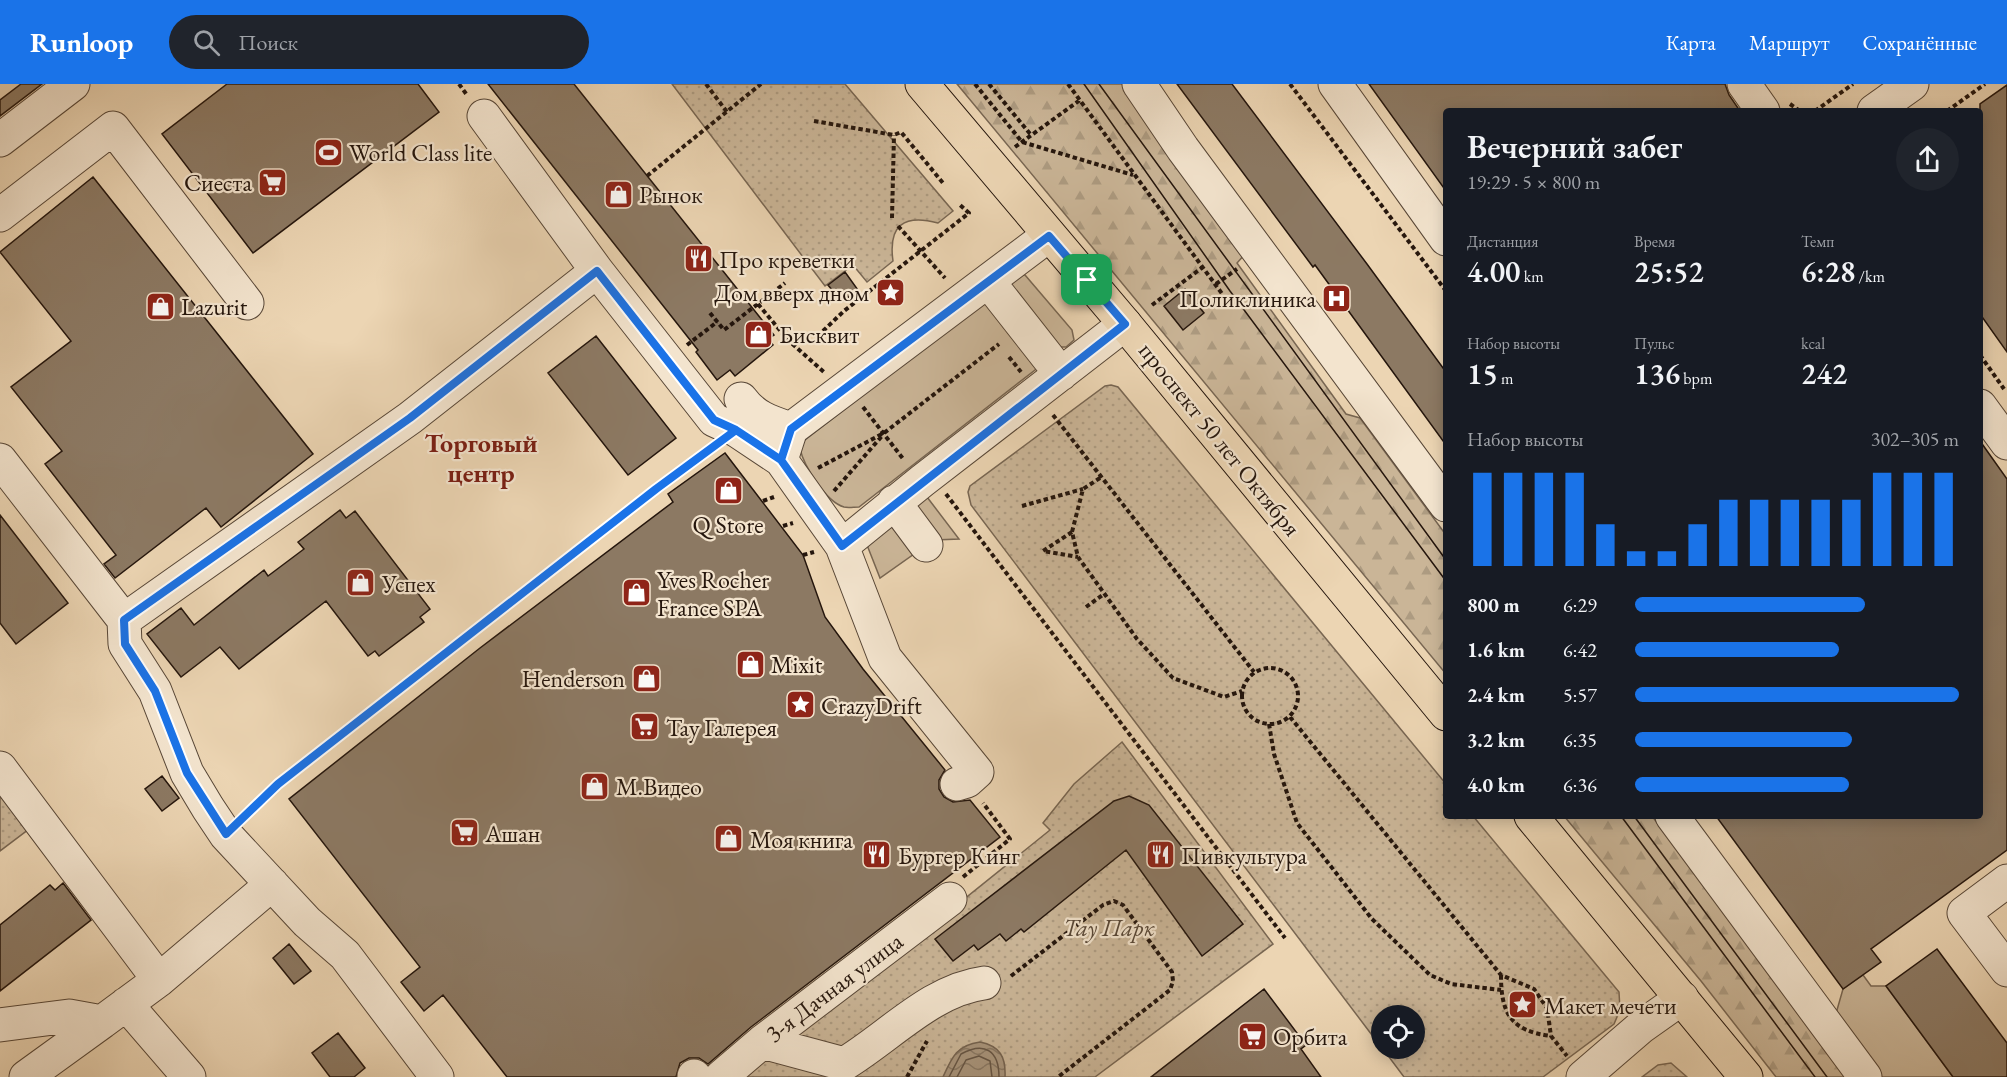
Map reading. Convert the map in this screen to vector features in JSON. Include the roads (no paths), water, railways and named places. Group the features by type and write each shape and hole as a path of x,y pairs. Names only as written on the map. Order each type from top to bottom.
{"main road":[{"name":"проспект 50 лет Октября","path":"922,84 1125,324 1443,710"},
{"path":"1533,819 1746,1077"}],"street":[{"path":"0,140 73,84"},
{"path":"1139,84 1183,149 1443,501"},
{"path":"1335,84 1443,235"},
{"path":"1744,84 1761,108"},
{"path":"1878,108 1912,84"},
{"path":"484,116 597,271 667,360 725,425 795,466"},
{"path":"0,215 113,128 247,303"},
{"path":"791,429 1049,236"},
{"path":"124,620 410,418 597,271"},
{"path":"988,281 1061,374"},
{"path":"829,549 894,502 1125,324"},
{"path":"741,399 749,410 765,420 791,429"},
{"path":"1983,410 2007,443"},
{"path":"791,429 795,466 874,664 967,778"},
{"path":"0,460 124,620 125,644 155,691 187,773 226,834 307,922 345,955 437,1077"},
{"path":"894,502 926,545"},
{"path":"0,768 159,980"},
{"path":"1674,819 1865,1077"},
{"path":"2007,880 1964,913 2007,970"},
{"path":"26,1077 159,980 272,884"},
{"name":"3-я Дачная улица","path":"721,1077 762,1042 950,899"},
{"path":"762,1042 844,1064 930,1004 965,986 995,983"},
{"path":"1583,1077 1641,1027 1682,998"},
{"path":"0,1025 114,1013 189,1077"}],"water":[{"path":"980,1042 992,1046 1000,1053 1003,1058 1005,1077 943,1077 956,1053 966,1046"}],"tram line":[{"path":"1084,84 1230,291 1443,577"},
{"path":"1099,84 1443,556"},
{"path":"1623,819 1815,1077"},
{"path":"1636,819 1827,1077"}],"place":[{"name":"World Class lite","path":"328,152"},
{"name":"Сиеста","path":"273,182"},
{"name":"Рынок","path":"618,194"},
{"name":"Про креветки","path":"698,259"},
{"name":"Дом вверх дном","path":"890,292"},
{"name":"Поликлиника","path":"1337,298"},
{"name":"Lazurit","path":"160,306"},
{"name":"Бисквит","path":"758,334"},
{"name":"Q Store","path":"728,491"},
{"name":"Успех","path":"361,583"},
{"name":"Yves Rocher France SPA","path":"636,593"},
{"name":"Mixit","path":"750,664"},
{"name":"Henderson","path":"646,678"},
{"name":"CrazyDrift","path":"800,705"},
{"name":"Тау Галерея","path":"645,727"},
{"name":"М.Видео","path":"595,786"},
{"name":"Ашан","path":"464,833"},
{"name":"Моя книга","path":"729,839"},
{"name":"Бургер Кинг","path":"877,855"},
{"name":"Пивкультура","path":"1160,855"},
{"name":"Макет мечети","path":"1523,1005"},
{"name":"Орбита","path":"1252,1036"}],"district":[{"name":"Торговый центр","path":"481,458"}],"park label":[{"name":"Тау Парк","path":"1109,927"}]}
